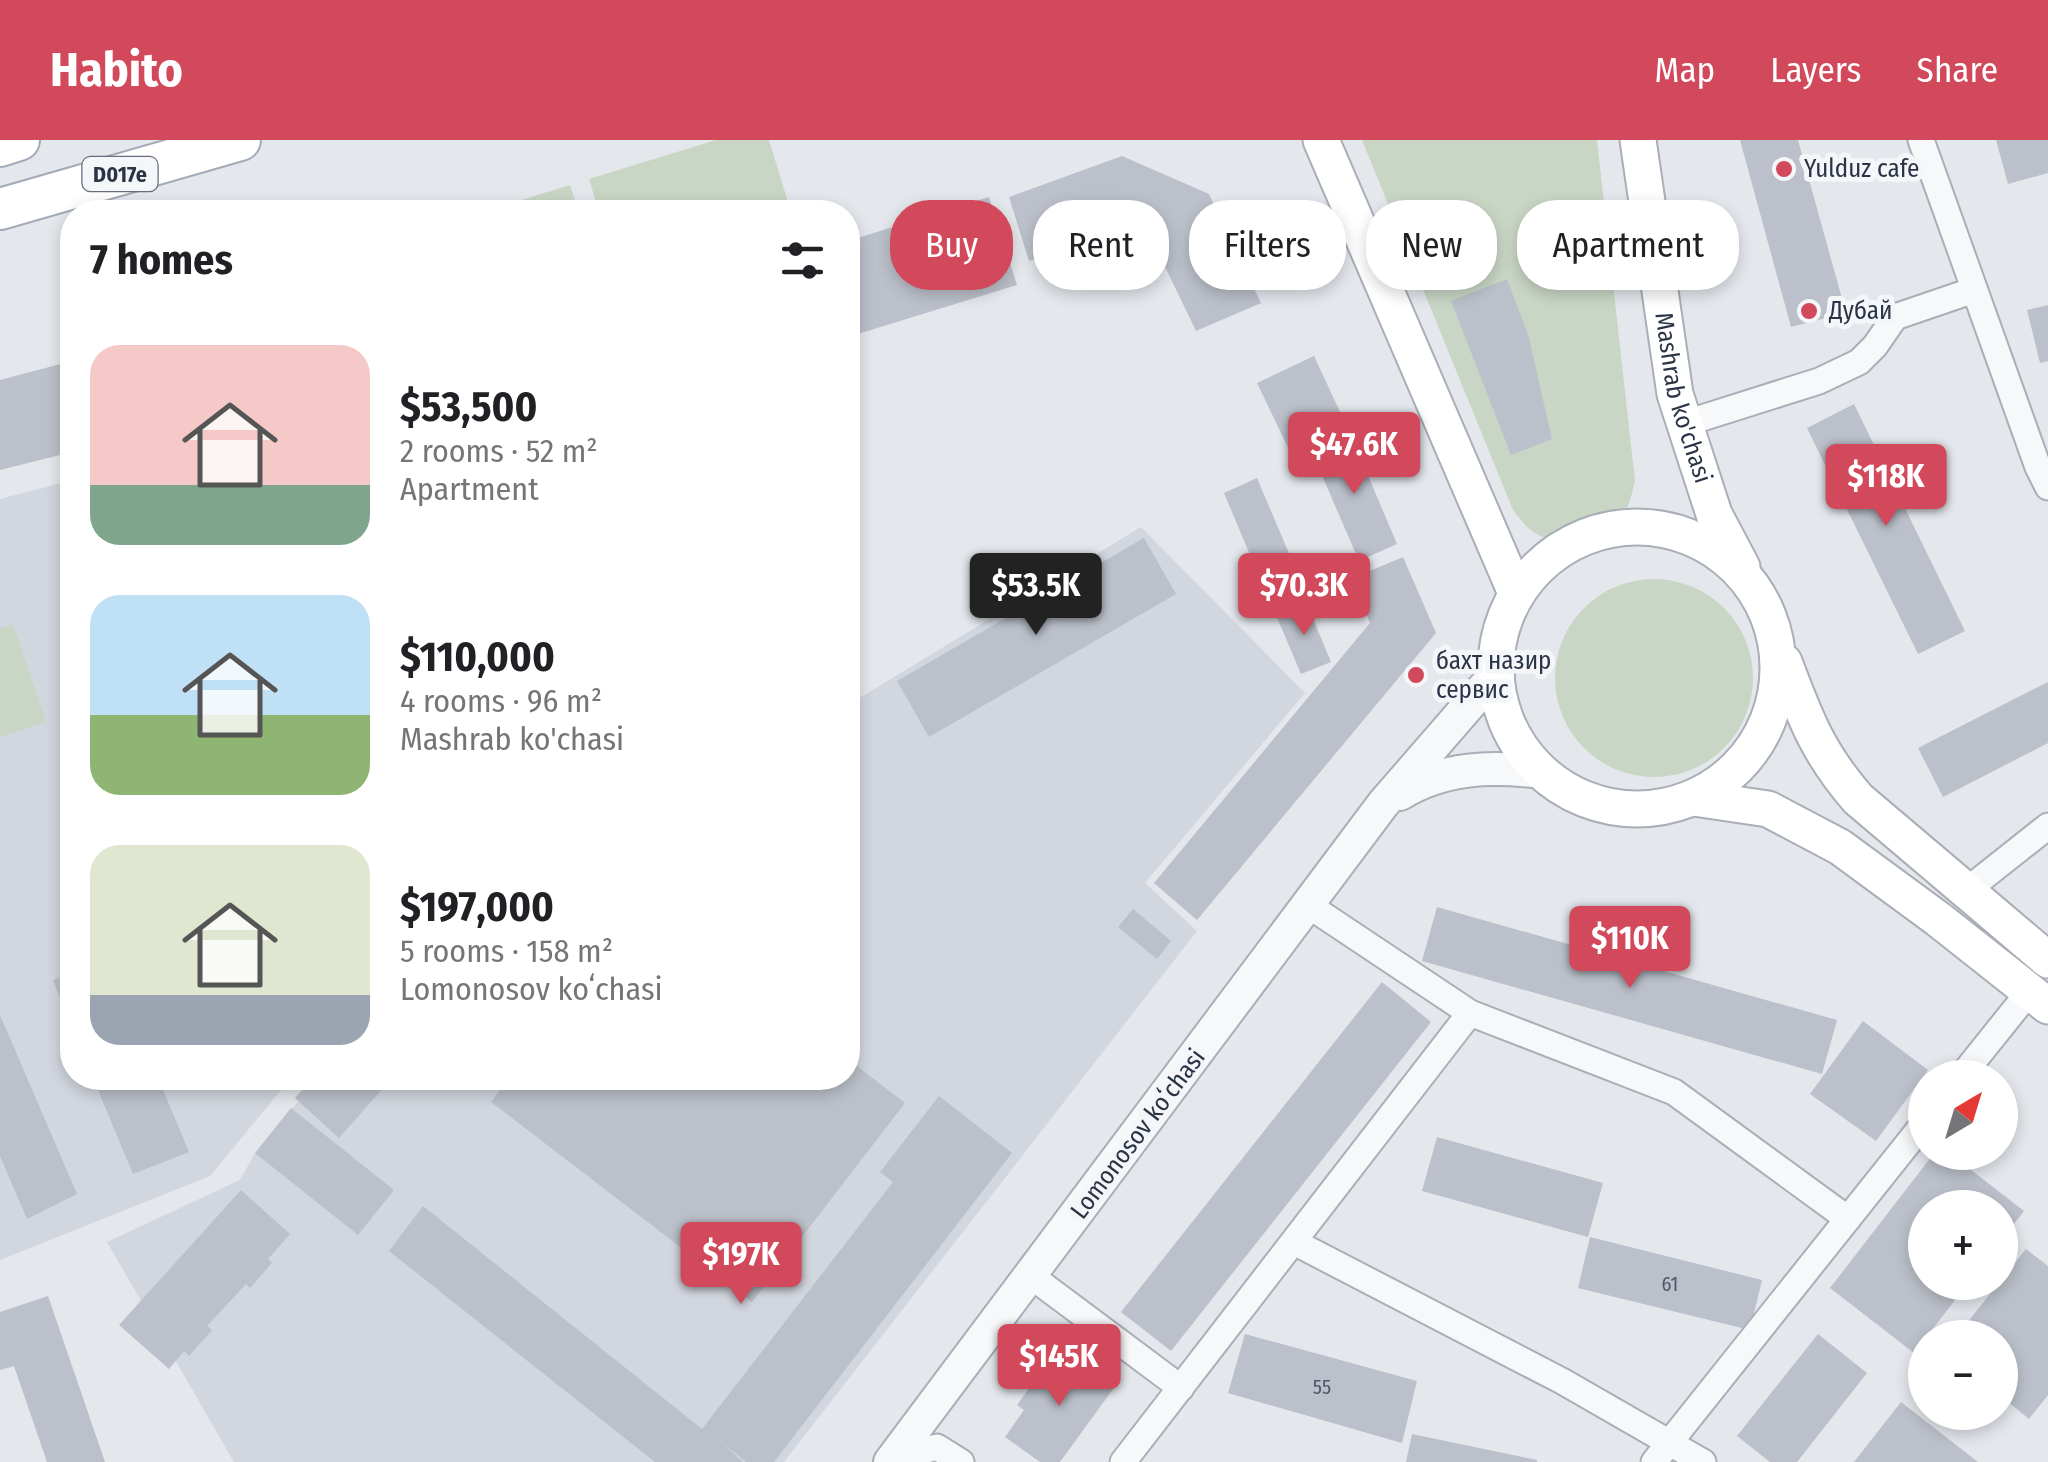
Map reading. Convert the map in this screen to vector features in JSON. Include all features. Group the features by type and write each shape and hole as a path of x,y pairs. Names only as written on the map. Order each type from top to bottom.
{"main road":[{"path":"0,146 20,140"},
{"name":"D017e","path":"0,209 240,140"},
{"path":"1322,140 1516,593"},
{"name":"Mashrab ko'chasi","path":"1638,140 1666,338 1683,424 1714,514 1769,614 1810,733 1832,770 1858,799 2048,960"},
{"name":"Mashrab ko'chasi","path":"1752,585 1720,552 1678,532 1632,526 1587,535 1547,558 1516,593 1500,632 1496,674 1502,711 1518,744 1541,772 1575,795 1614,808 1654,809 1694,798 1733,774 1762,737 1777,693 1778,646"},
{"name":"Mashrab ko'chasi","path":"1694,798 1768,808 1840,847 2038,999"}],"street":[{"path":"1921,140 2048,487"},
{"path":"1683,424 1820,381 1859,362 1876,346 1895,317 1974,290"},
{"name":"Lomonosov koʻchasi","path":"891,1460 1383,804 1496,674"},
{"path":"1383,804 1425,778 1496,767 1541,772"},
{"path":"1966,891 2048,826"},
{"path":"1308,905 1470,1013 1674,1092 1848,1219"},
{"path":"1978,1060 2038,999"},
{"path":"1123,1462 1470,1013"},
{"path":"1661,1453 1908,1143"},
{"path":"1294,1242 1562,1380 1661,1453 1703,1462"},
{"path":"1032,1276 1181,1388"},
{"path":"891,1460 937,1447 961,1462"}],"shaded area":[{"path":"60,483 60,1090 281,1090 210,1176 0,1260 0,499"},
{"path":"1141,527 1305,693 1145,883 1197,931 784,1462 234,1462 107,1242 240,1180 255,1153 308,1090 860,1090 860,698"}],"green space":[{"path":"716,140 769,140 787,200 595,200 589,179"},
{"path":"1362,140 1597,140 1604,200 1517,200 1517,290 1614,290 1635,481 1623,515 1608,530 1577,541 1554,540 1532,531 1513,510 1423,290 1497,290 1497,200 1386,200"},
{"path":"570,185 575,200 522,200"},
{"path":"1654,579 1692,586 1724,608 1746,640 1753,678 1746,716 1724,748 1692,770 1654,777 1616,770 1584,748 1562,716 1555,678 1562,640 1584,608 1616,586"},
{"path":"13,624 46,722 0,737 0,628"}],"building":[{"path":"1740,140 1798,140 1846,313 1791,327"},
{"path":"1996,140 2048,140 2048,173 2008,184"},
{"path":"1122,156 1209,194 1212,200 1189,200 1189,290 1255,290 1261,303 1196,331 1169,275 1169,200 1033,200 1033,260 1029,261 1009,197"},
{"path":"890,228 890,290 1001,290 860,333 860,237"},
{"path":"1507,279 1528,334 1552,439 1511,455 1451,301 1479,290 1497,290 1497,283"},
{"path":"2048,305 2048,361 2040,363 2027,310"},
{"path":"1314,356 1348,429 1292,456 1257,383"},
{"path":"60,364 60,455 0,470 0,380"},
{"path":"1854,404 1965,631 1918,654 1807,428"},
{"path":"1350,433 1397,544 1359,561 1311,450"},
{"path":"1257,478 1305,591 1271,605 1224,493"},
{"path":"1144,538 1176,594 929,737 897,681"},
{"path":"1403,557 1436,633 1197,920 1154,883 1370,623 1351,579"},
{"path":"1306,602 1331,662 1301,674 1276,615"},
{"path":"2048,682 2048,743 1943,797 1918,748"},
{"path":"1437,907 1837,1020 1822,1074 1422,961"},
{"path":"1133,909 1171,941 1157,959 1118,927"},
{"path":"60,977 60,997 53,980"},
{"path":"1382,982 1431,1022 1171,1351 1121,1312"},
{"path":"0,1015 77,1194 27,1219 0,1156"},
{"path":"1863,1021 1915,1060 1908,1060 1908,1097 1876,1141 1810,1094"},
{"path":"860,1068 905,1103 752,1302 491,1102 500,1090 860,1090"},
{"path":"98,1090 163,1090 189,1152 133,1174"},
{"path":"302,1090 381,1090 339,1138 295,1098"},
{"path":"939,1096 1012,1153 774,1462 746,1462 722,1443 743,1462 655,1462 389,1251 423,1206 702,1429 893,1182 880,1172"},
{"path":"291,1108 394,1190 358,1235 255,1153"},
{"path":"1437,1137 1603,1183 1588,1237 1422,1191"},
{"path":"1921,1170 1971,1170 1997,1190 1908,1190 1908,1300 1955,1300 1940,1320 1908,1320 1908,1348 1830,1288"},
{"path":"241,1190 290,1234 250,1288 246,1284 207,1326 212,1330 189,1356 184,1351 169,1369 119,1325"},
{"path":"1590,1237 1762,1280 1750,1330 1578,1288"},
{"path":"2026,1249 2048,1266 2048,1395 2029,1419 2018,1410 2018,1320 1969,1320 1985,1300 2018,1300 2018,1259"},
{"path":"48,1296 105,1462 47,1462 14,1366 0,1370 0,1312"},
{"path":"1245,1334 1417,1381 1402,1443 1228,1393"},
{"path":"1818,1334 1867,1373 1797,1462 1770,1462 1737,1436"},
{"path":"1069,1350 1116,1385 1060,1462 1040,1462 1005,1437 1024,1410 1017,1405 1041,1372 1049,1377"},
{"path":"1901,1402 1908,1407 1908,1430 1937,1430 1978,1462 1854,1462"},
{"path":"1412,1434 1537,1460 1537,1462 1406,1462"}],"place":[{"name":"Yulduz cafe","path":"1784,169"},
{"name":"Дубай","path":"1809,311"},
{"name":"бахт назир сервис","path":"1416,675"}]}
